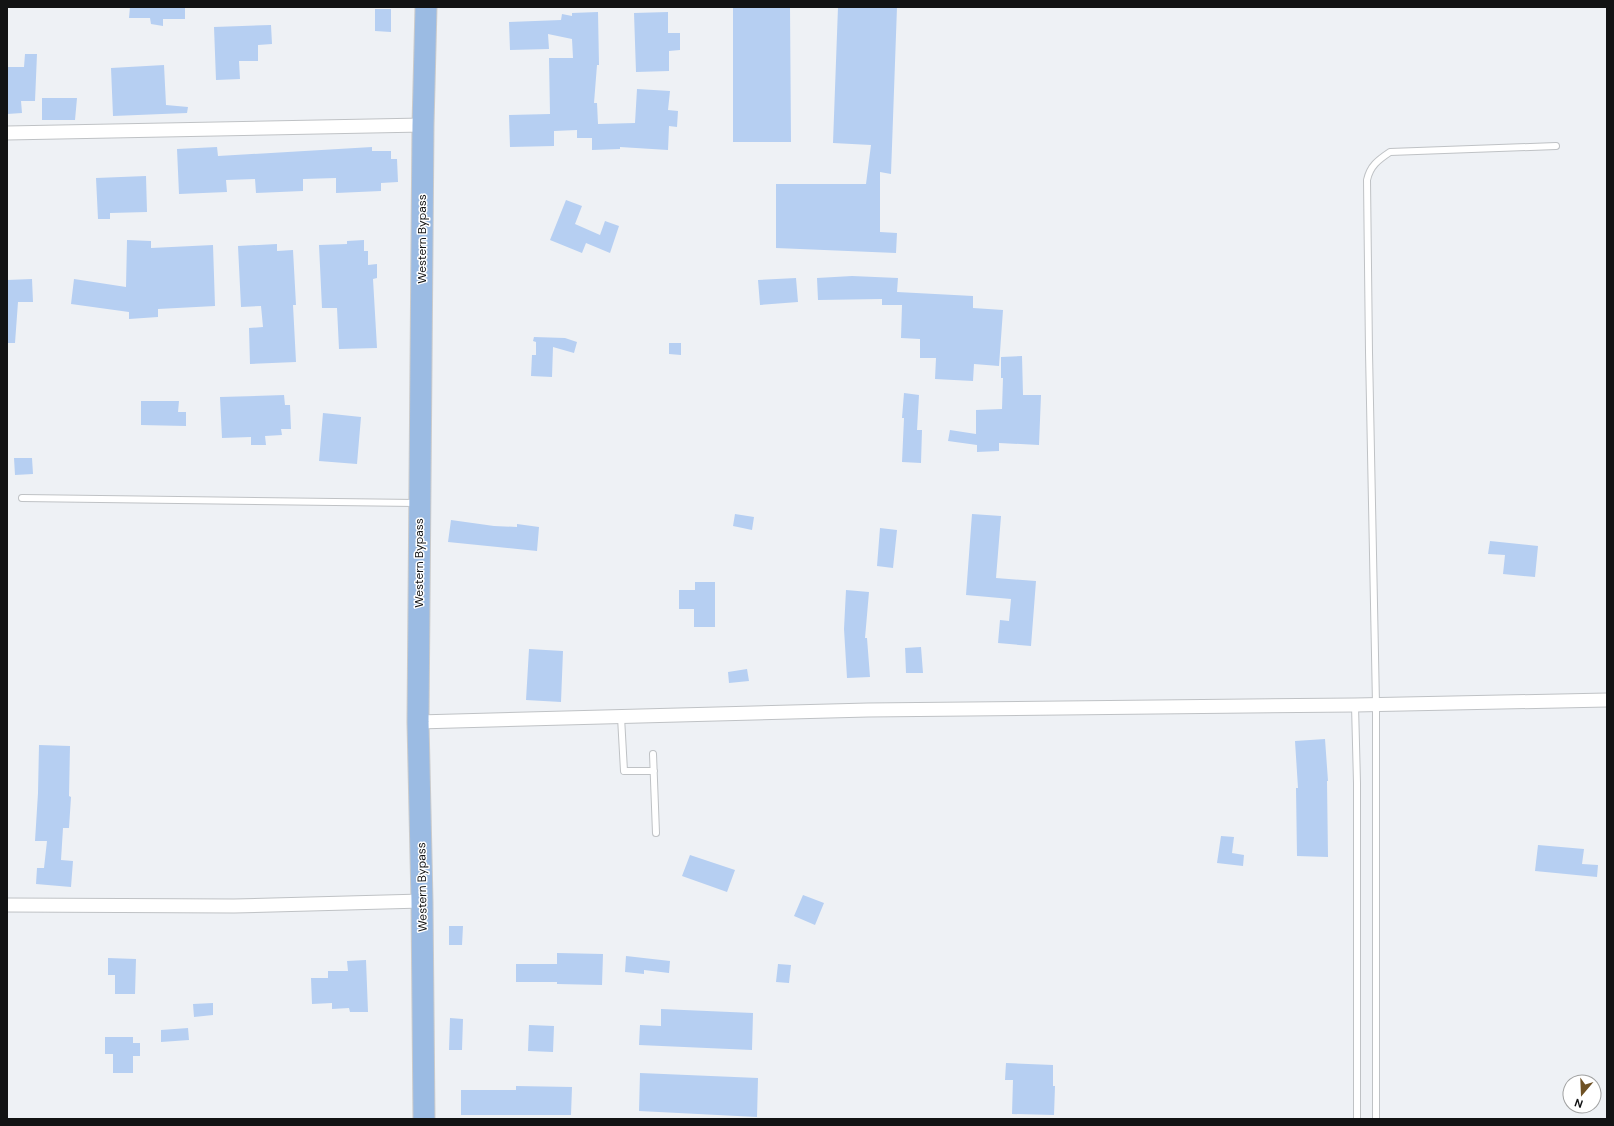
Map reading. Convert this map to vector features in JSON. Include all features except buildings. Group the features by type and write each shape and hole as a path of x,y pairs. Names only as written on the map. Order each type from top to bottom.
{"main road":[{"name":"Western Bypass","path":"424,1119 422,901 418,722 423,125 426,7"}],"street":[{"path":"7,133 423,125"},
{"path":"418,722 868,710 1376,705 1607,700"},
{"path":"7,905 234,906 422,901"}],"lane":[{"path":"1376,1119 1376,705 1368,352 1368,172 1376,162 1390,152 1556,146"},
{"path":"22,498 420,503"},
{"path":"1355,705 1357,783 1357,1119"},
{"path":"621,717 624,771 654,771"},
{"path":"653,754 656,833"}]}
